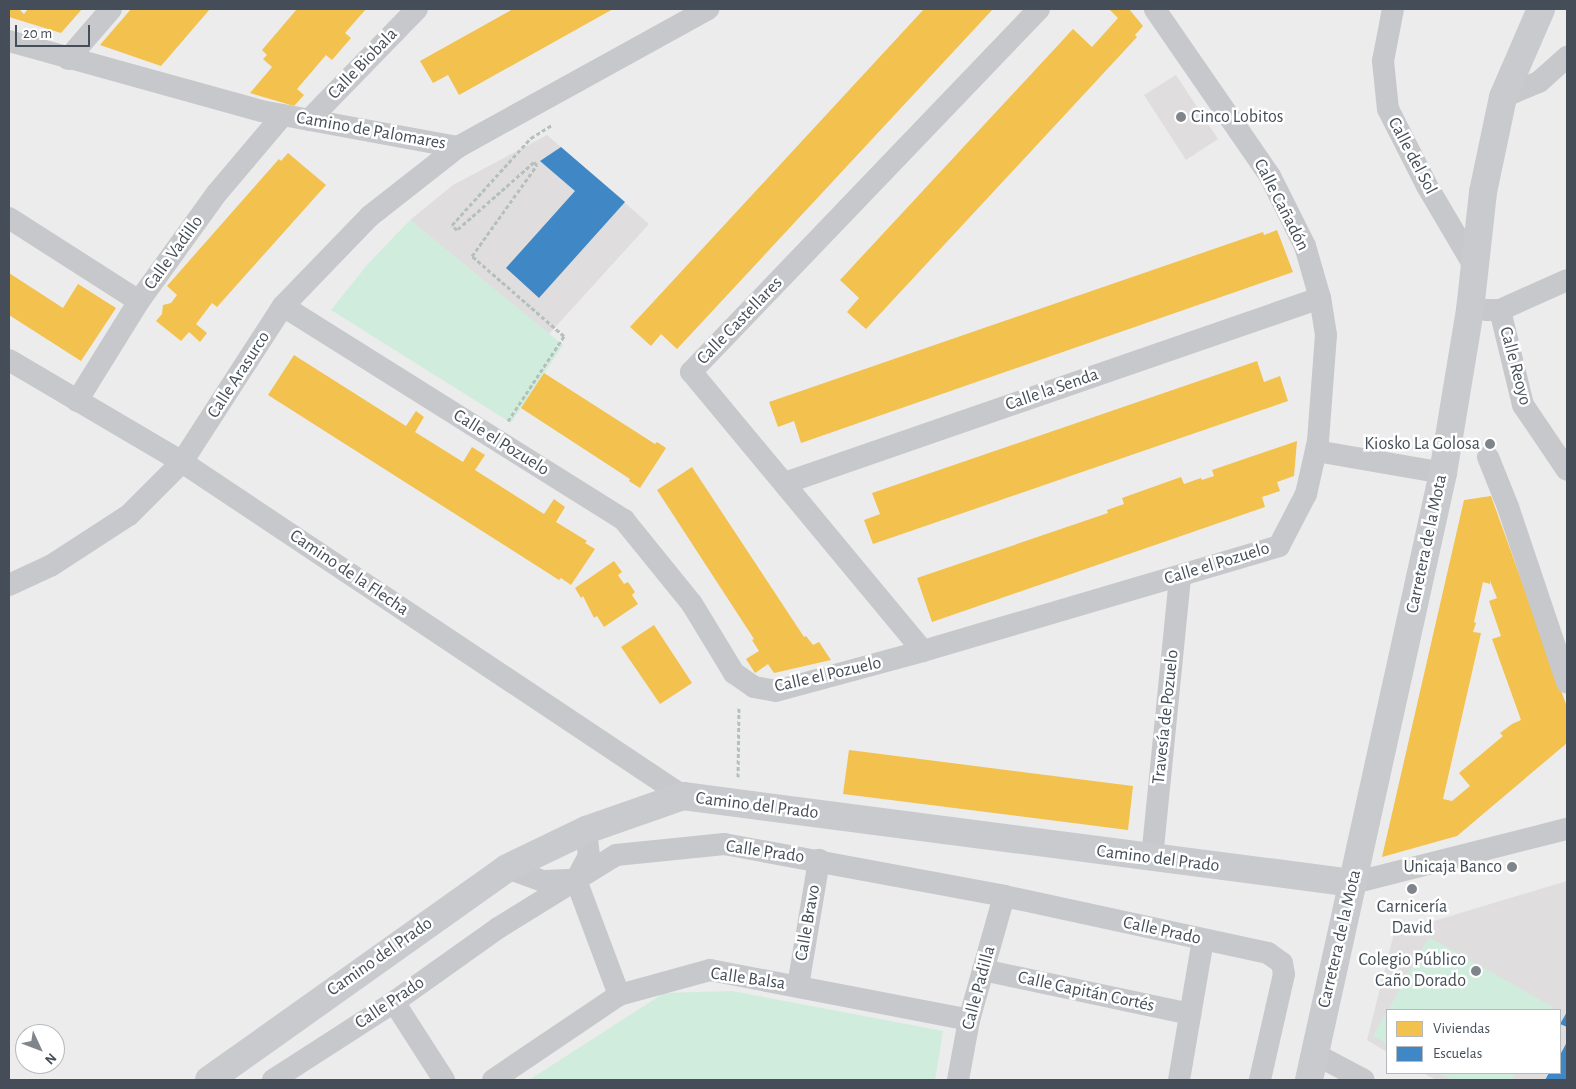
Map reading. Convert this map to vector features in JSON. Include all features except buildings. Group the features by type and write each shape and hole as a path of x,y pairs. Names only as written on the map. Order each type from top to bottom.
{"main road":[{"name":"Carretera de la Mota","path":"1309,1080 1442,473 1470,310 1483,192 1503,97 1541,9"},
{"name":"Camino del Prado","path":"220,1077 507,868 586,830 682,796 1353,883"}],"street":[{"path":"68,59 111,9"},
{"name":"Calle Biobala","path":"309,120 417,9"},
{"name":"Camino de Palomares","path":"9,41 68,59 283,115 458,147 708,9"},
{"name":"Calle Castellares","path":"923,651 691,372 1039,9"},
{"name":"Calle Cañadón","path":"1155,9 1270,176 1304,246 1320,298 1326,335 1316,451"},
{"name":"Calle del Sol","path":"1394,9 1383,61 1388,109 1427,186 1474,264"},
{"path":"1503,97 1539,82 1567,57"},
{"name":"Calle Vadillo","path":"77,401 139,301 217,193 283,115"},
{"name":"Calle Arasurco","path":"9,585 52,566 129,515 182,462 283,306 370,216 458,147"},
{"path":"9,218 139,301"},
{"path":"1470,310 1500,310 1567,280"},
{"name":"Calle la Senda","path":"785,483 1320,298"},
{"name":"Calle el Pozuelo","path":"283,306 624,520 692,604 734,673 754,687 776,691 923,651 1278,546 1306,494 1316,451"},
{"name":"Calle Reoyo","path":"1500,310 1523,405 1567,470"},
{"name":"Camino de la Flecha","path":"9,360 182,462 682,796"},
{"path":"1316,451 1442,473"},
{"path":"1488,457 1508,507 1567,682"},
{"name":"Travesía de Pozuelo","path":"1152,858 1180,576"},
{"path":"1353,883 1567,829"},
{"path":"586,830 589,856 576,880 619,995"},
{"name":"Calle Prado","path":"273,1080 394,1002 498,928 616,855 724,844 819,860 1004,896 1268,953 1282,963 1284,974 1260,1080"},
{"name":"Calle Bravo","path":"798,986 819,860"},
{"path":"507,868 543,882 576,880"},
{"name":"Calle Padilla","path":"958,1080 969,1020 1004,896"},
{"path":"1178,1080 1203,940"},
{"name":"Calle Balsa","path":"493,1080 619,995 710,970 969,1020"},
{"name":"Calle Capitán Cortés","path":"983,970 1190,1014"},
{"path":"394,1002 444,1080"},
{"path":"1315,1054 1364,1080"}],"path":[{"path":"496,440 564,336 472,256 537,165 534,162 457,230 452,225 531,138 556,122"},
{"path":"738,803 739,703 754,687"}],"shaded area":[{"name":"Cinco Lobitos","path":"1176,75 1218,139 1186,160 1144,95"},
{"path":"547,135 649,224 549,334 410,220 453,185"},
{"name":"Colegio Público Caño Dorado","path":"1567,881 1567,1080 1436,1080 1425,1074 1561,1074 1561,1009 1386,1009 1386,1051 1367,1040 1394,933"}],"green space":[{"path":"410,220 563,345 511,423 331,310 367,265"},
{"path":"1429,937 1553,1007 1552,1009 1389,1009"},
{"path":"732,991 943,1031 935,1080 529,1080 664,993"},
{"path":"1386,1013 1386,1043 1373,1036"},
{"path":"1441,1074 1515,1074 1512,1080 1452,1080"}],"place":[{"name":"Cinco Lobitos","path":"1181,117"},
{"name":"Kiosko La Golosa","path":"1490,444"},
{"name":"Unicaja Banco","path":"1512,867"},
{"name":"Carnicería David","path":"1412,889"},
{"name":"Colegio Público Caño Dorado","path":"1476,971"}]}
